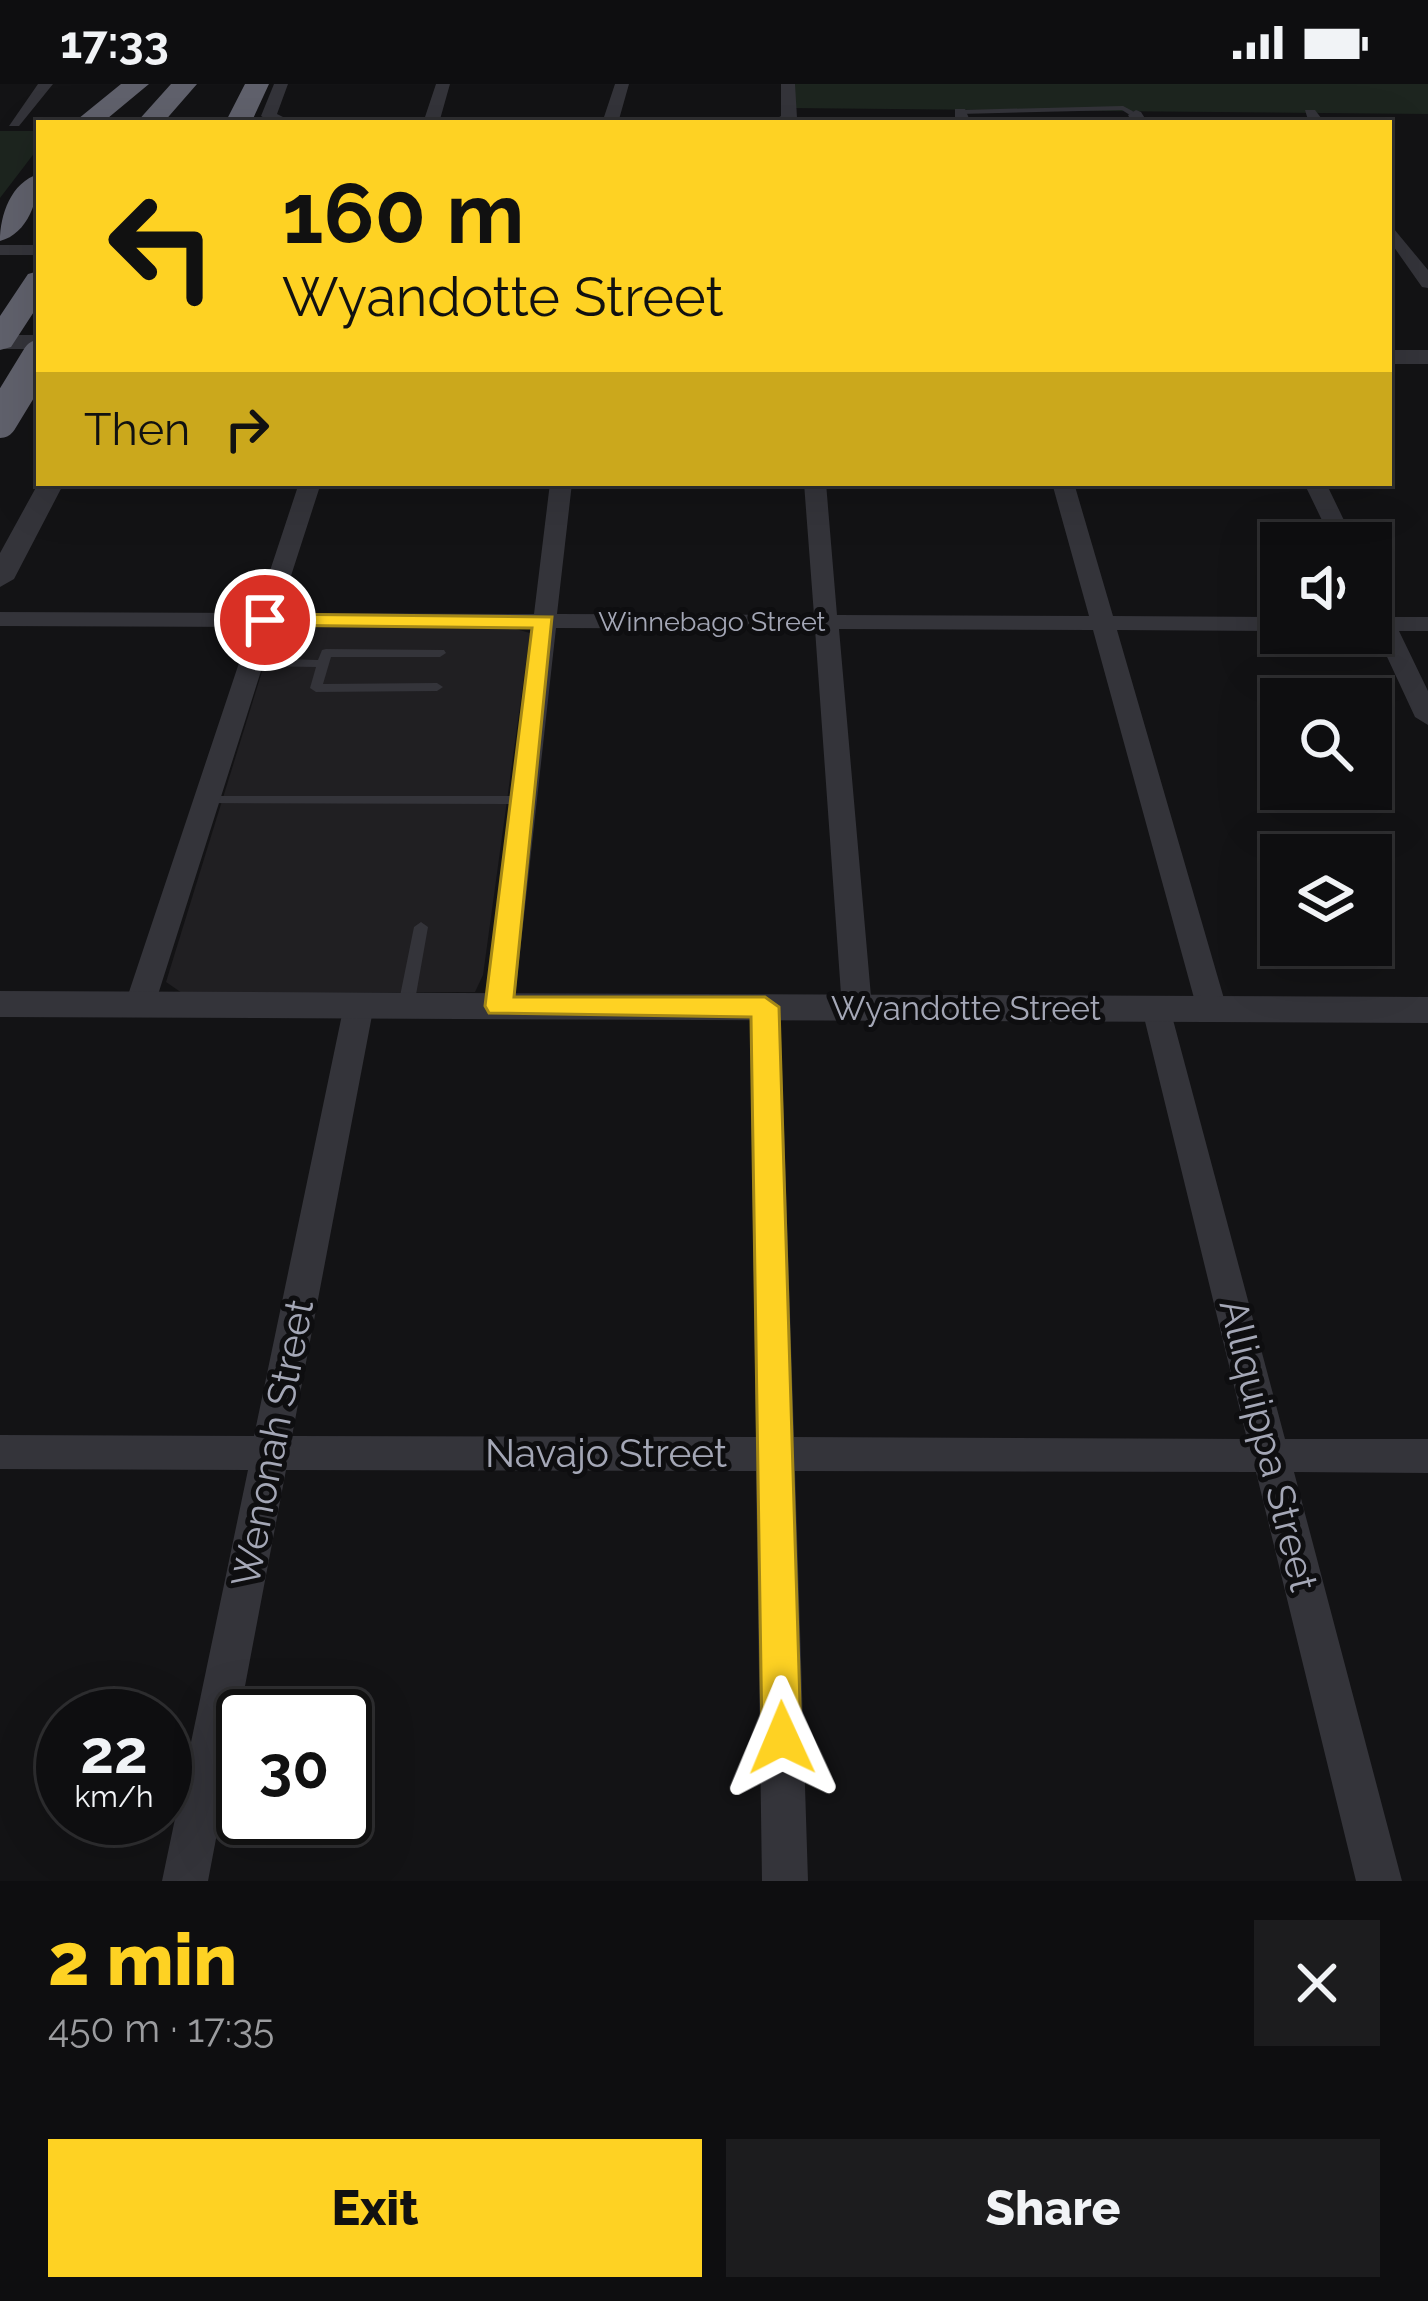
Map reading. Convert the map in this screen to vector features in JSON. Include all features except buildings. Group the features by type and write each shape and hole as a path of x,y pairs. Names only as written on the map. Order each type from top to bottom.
{"highway":[{"path":"91,118 137,84"},
{"path":"152,120 185,84"},
{"path":"239,120 257,84"},
{"path":"0,232 36,186"},
{"path":"0,341 36,285"},
{"path":"0,421 36,365"}],"street":[{"path":"7,123 46,84"},
{"path":"279,120 270,112 281,84"},
{"path":"432,120 443,84"},
{"path":"611,120 622,84"},
{"path":"785,120 788,84"},
{"path":"7,123 33,123"},
{"path":"0,232 36,233"},
{"path":"1395,246 1428,245"},
{"path":"1395,246 1428,283"},
{"path":"0,250 36,250"},
{"path":"0,341 36,342"},
{"path":"1392,357 1428,357"},
{"path":"0,363 36,360"},
{"path":"0,579 49,486"},
{"path":"140,1004 309,486"},
{"path":"499,1006 561,486"},
{"path":"815,486 857,1008"},
{"path":"1065,486 1212,1010"},
{"path":"1316,486 1334,522"},
{"name":"Winnebago Street","path":"0,620 1260,624"},
{"path":"1392,624 1428,624"},
{"path":"1392,650 1428,717"},
{"name":"Wyandotte Street","path":"0,1004 1428,1010"},
{"name":"Wenonah Street","path":"185,1881 359,1005"},
{"path":"765,1007 785,1881"},
{"name":"Alliquippa Street","path":"1156,1009 1379,1881"},
{"name":"Navajo Street","path":"0,1452 1428,1456"}],"lane":[{"path":"961,118 1027,106 1123,108 1138,119"},
{"path":"437,688 316,688 326,653 440,653"},
{"path":"251,662 323,664"},
{"path":"206,800 523,800"},
{"path":"406,1006 421,927"}],"shaded area":[{"path":"789,84 1428,84 1428,114 789,108"},
{"path":"0,131 36,131 36,151 0,198"},
{"path":"297,625 505,626 530,633 483,975 475,992 182,993 166,982 273,636"}],"route":[{"path":"265,620 544,622 499,1006 765,1007 782,1738"}]}
